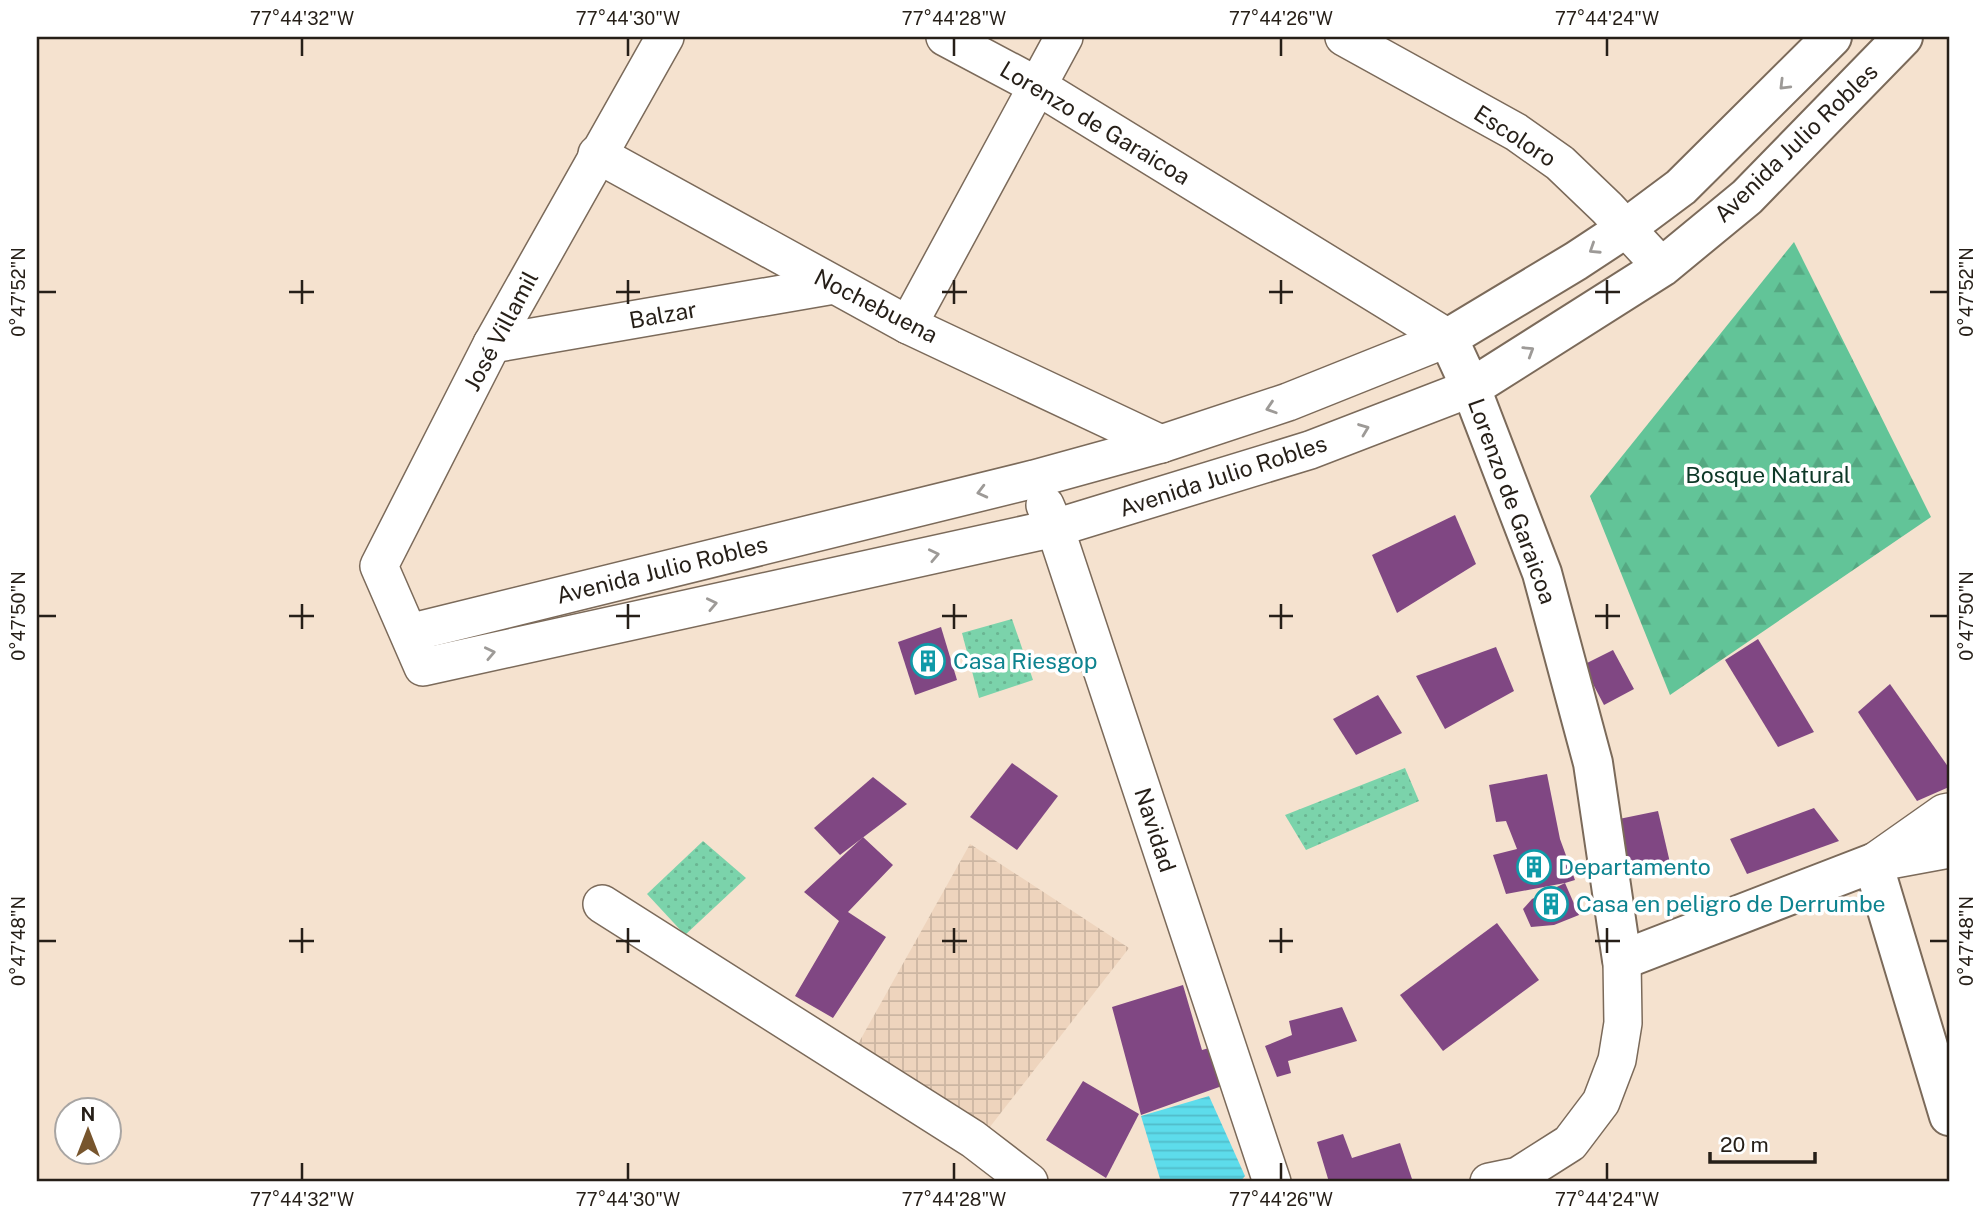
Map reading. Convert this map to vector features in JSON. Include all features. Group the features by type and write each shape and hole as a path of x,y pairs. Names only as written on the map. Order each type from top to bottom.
{"main road":[{"name":"Avenida Julio Robles","path":"1448,338 1626,228 1681,187 1832,37"},
{"name":"Avenida Julio Robles","path":"1471,388 1662,267 1747,197 1903,37"},
{"name":"Lorenzo de Garaicoa","path":"1448,338 1471,388 1542,573 1592,764 1622,960"},
{"path":"1622,960 1873,863 1949,1116"}],"street":[{"name":"José Villamil","path":"409,633 379,566 492,344 665,37"},
{"name":"Lorenzo de Garaicoa","path":"944,37 1038,87 1448,338"},
{"path":"908,325 1064,37"},
{"name":"Escoloro","path":"1343,37 1516,132 1560,163 1662,267"},
{"name":"Nochebuena","path":"597,154 908,325 1161,444"},
{"name":"Balzar","path":"492,344 834,285"},
{"name":"Avenida Julio Robles","path":"1448,338 1288,402 1161,444 1034,479 409,633 423,667 1055,528 1310,450 1471,388"},
{"name":"Navidad","path":"1034,479 1055,528 1272,1182"},
{"path":"1873,863 1949,812"},
{"path":"1873,863 1949,849"},
{"path":"602,904 973,1139 1029,1182"},
{"name":"Lorenzo de Garaicoa","path":"1489,1182 1518,1175 1570,1143 1601,1102 1617,1060 1623,1023 1622,960"}],"shaded area":[{"path":"970,844 1129,948 986,1132 858,1044"}],"green space":[{"name":"Bosque Natural","path":"1794,242 1931,517 1670,695 1590,496"},
{"path":"1012,619 1033,680 979,698 962,633"},
{"path":"1405,768 1419,801 1306,850 1285,815"},
{"path":"703,841 746,878 685,935 647,894"}],"water":[{"path":"1209,1096 1245,1176 1240,1182 1161,1182 1141,1116"}],"building":[{"path":"1455,515 1476,564 1397,613 1372,555"},
{"name":"Casa Riesgop","path":"941,627 957,680 915,695 898,642"},
{"path":"1758,639 1814,732 1778,747 1725,660"},
{"path":"1496,647 1514,691 1445,729 1416,676"},
{"path":"1613,650 1634,689 1604,705 1583,665"},
{"path":"1890,684 1949,768 1949,787 1917,801 1858,712"},
{"path":"1378,695 1402,733 1356,755 1333,719"},
{"path":"1012,763 1058,796 1017,850 970,817"},
{"path":"1547,774 1560,839 1575,880 1506,894 1493,855 1517,849 1506,821 1496,822 1489,785"},
{"path":"873,777 907,804 840,855 814,828"},
{"path":"1814,808 1839,841 1747,874 1730,839"},
{"path":"1658,811 1671,867 1631,876 1619,819"},
{"path":"863,837 893,865 848,912 886,937 833,1018 795,996 839,921 804,892"},
{"name":"Casa en peligro de Derrumbe","path":"1565,883 1579,915 1554,925 1531,927 1523,909 1532,899"},
{"path":"1497,923 1539,980 1443,1051 1400,995"},
{"path":"1183,985 1202,1050 1209,1048 1222,1086 1141,1115 1112,1007"},
{"path":"1342,1007 1357,1041 1288,1061 1291,1073 1277,1077 1265,1046 1292,1035 1289,1021"},
{"path":"1083,1081 1139,1114 1106,1178 1046,1140"},
{"path":"1343,1134 1352,1158 1400,1143 1412,1179 1401,1182 1329,1182 1317,1142"}],"place":[{"name":"Casa Riesgop","path":"928,661"},
{"name":"Departamento","path":"1534,867"},
{"name":"Casa en peligro de Derrumbe","path":"1551,904"}]}
